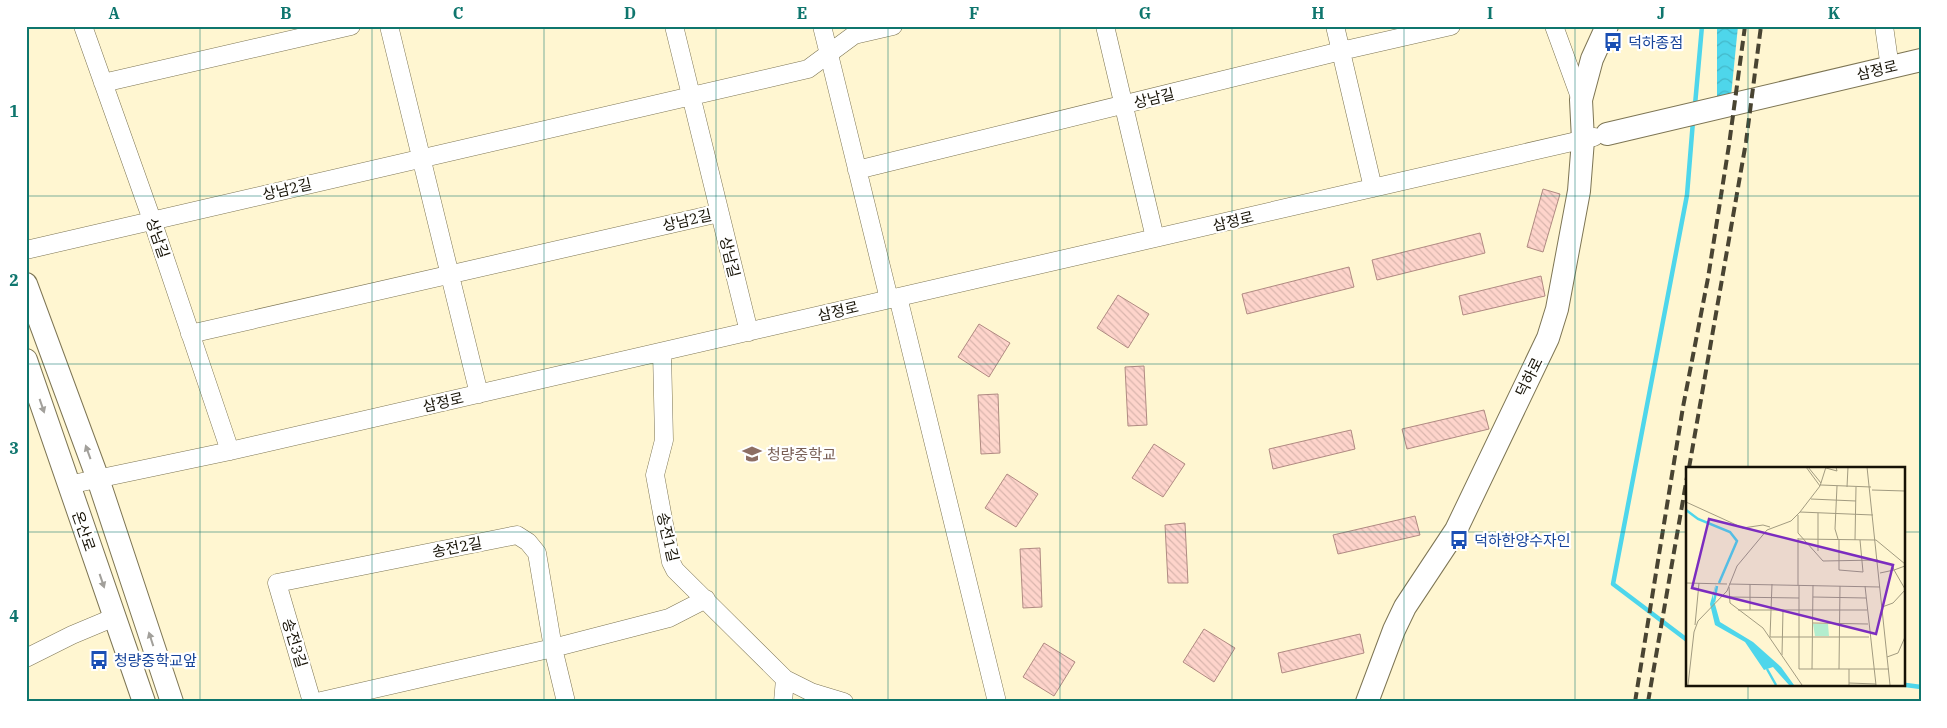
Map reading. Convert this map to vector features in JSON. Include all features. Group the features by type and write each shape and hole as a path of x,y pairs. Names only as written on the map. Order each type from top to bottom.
{"main road":[{"name":"덕하로","path":"1367,702 1401,615 1419,584 1456,530 1548,338 1557,309 1579,191 1583,140 1581,100 1592,59 1607,26"},
{"name":"삼정로","path":"1607,134 1921,60"},
{"path":"26,284 98,479 172,702"},
{"name":"온산로","path":"26,360 144,702"}],"street":[{"name":"상남길","path":"83,26 152,220 230,451"},
{"path":"104,83 351,26"},
{"path":"389,26 479,394"},
{"name":"상남길","path":"674,26 749,332"},
{"path":"822,26 857,170 894,298 996,702"},
{"path":"690,96 808,69 828,52 854,35 893,26"},
{"path":"1105,26 1155,238"},
{"path":"1335,26 1373,188"},
{"name":"상남길","path":"857,170 1124,106 1341,51 1451,26"},
{"path":"1554,26 1581,100"},
{"path":"1884,26 1890,68"},
{"name":"상남2길","path":"26,250 690,96"},
{"name":"삼정로","path":"68,485 230,451 1607,134"},
{"name":"상남2길","path":"190,334 719,213"},
{"name":"송전1길","path":"662,352 664,440 654,475 671,562 676,570 784,678 812,692 844,702"},
{"name":"송전2길","path":"277,583 517,535 528,542 537,553 553,648 566,702"},
{"name":"송전3길","path":"277,583 312,702"},
{"path":"317,702 553,648 669,618 706,599"},
{"path":"26,658 72,635 115,617"},
{"path":"783,702 784,678"}],"water":[{"path":"1717,26 1738,26 1730,106 1717,108"}],"building":[{"path":"1543,189 1560,194 1543,252 1527,247"},
{"path":"1480,233 1485,253 1377,280 1372,260"},
{"path":"1349,267 1354,287 1247,314 1242,294"},
{"path":"1541,276 1545,296 1463,315 1459,296"},
{"path":"1118,295 1149,314 1128,348 1097,328"},
{"path":"979,324 1010,343 989,377 958,357"},
{"path":"1144,366 1147,425 1128,426 1125,367"},
{"path":"998,394 1000,453 981,454 978,395"},
{"path":"1484,410 1489,429 1407,449 1402,429"},
{"path":"1351,430 1355,449 1273,469 1269,449"},
{"path":"1154,444 1185,464 1163,497 1132,478"},
{"path":"1007,474 1038,494 1016,527 985,508"},
{"path":"1415,516 1420,535 1338,554 1333,535"},
{"path":"1185,523 1188,583 1168,583 1165,525"},
{"path":"1040,548 1042,607 1023,608 1020,549"},
{"path":"1204,629 1235,648 1214,682 1183,662"},
{"path":"1360,634 1364,653 1282,673 1278,653"},
{"path":"1044,643 1075,662 1054,696 1023,677"}],"waterway":[{"path":"1695,105 1702,26"},
{"path":"1686,639 1613,584 1687,195 1693,121"},
{"path":"1904,685 1921,687"}],"railway":[{"path":"1635,702 1683,407 1708,278 1745,26"},
{"path":"1689,467 1746,142 1761,26"},
{"path":"1648,702 1686,483"}],"place":[{"name":"덕하종점","path":"1613,42"},
{"name":"청량중학교","path":"752,454"},
{"name":"덕하한양수자인","path":"1459,540"},
{"name":"청량중학교앞","path":"99,660"}]}
